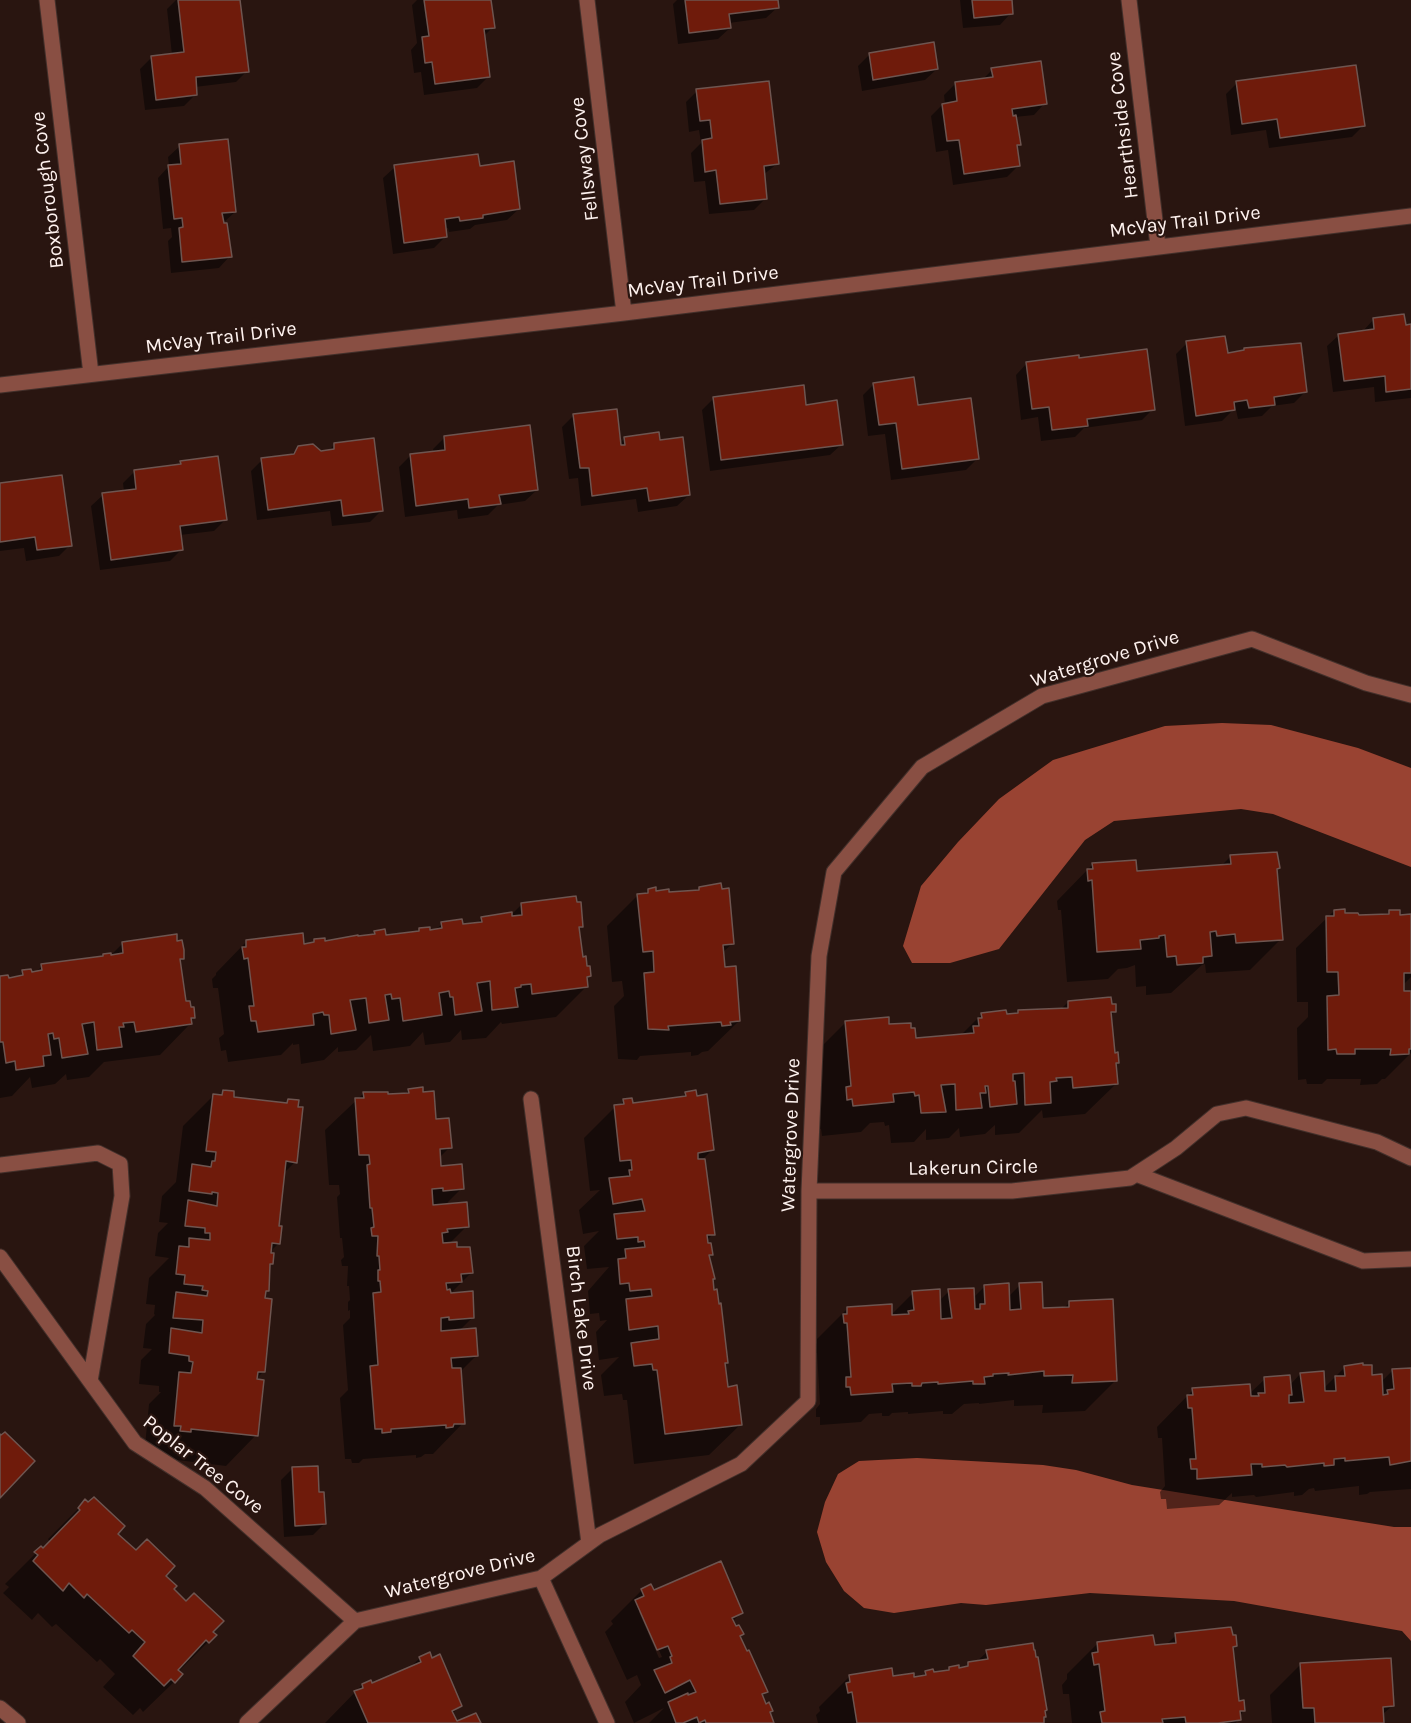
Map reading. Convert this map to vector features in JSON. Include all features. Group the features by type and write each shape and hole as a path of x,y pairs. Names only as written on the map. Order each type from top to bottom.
{"street":[{"name":"Boxborough Cove","path":"47,0 91,374"},
{"name":"Fellsway Cove","path":"587,0 624,313"},
{"name":"Hearthside Cove","path":"1129,0 1158,246"},
{"name":"McVay Trail Drive","path":"0,385 624,313 1411,216"},
{"name":"Watergrove Drive","path":"355,1621 541,1578 600,1535 741,1464 808,1401 809,1191 819,956 834,872 922,767 1042,696 1252,639 1366,683 1411,695"},
{"name":"Birch Lake Drive","path":"531,1099 589,1543"},
{"name":"Lakerun Circle","path":"809,1191 1012,1191 1130,1178 1176,1148 1217,1114 1246,1108 1377,1142 1411,1158"},
{"path":"0,1165 99,1153 120,1164 122,1196 90,1381"},
{"path":"1136,1174 1364,1261 1411,1259"},
{"name":"Poplar Tree Cove","path":"0,1257 135,1443 205,1488 355,1621"},
{"path":"541,1578 607,1723"},
{"path":"247,1723 355,1621"},
{"path":"0,1708 18,1723"}],"shaded area":[{"path":"1222,723 1271,725 1358,748 1411,768 1411,867 1273,814 1241,809 1114,821 1085,840 999,949 950,963 912,963 903,946 921,886 958,842 999,799 1053,760 1165,726"},
{"path":"917,1458 1043,1465 1076,1470 1132,1485 1394,1527 1411,1527 1411,1641 1402,1631 1234,1601 1090,1593 986,1605 961,1603 894,1613 864,1608 844,1591 826,1562 817,1532 825,1502 838,1474 859,1461"}],"building":[{"path":"178,0 240,0 249,72 196,77 197,95 156,100 151,56 184,52"},
{"path":"424,0 491,0 495,28 484,29 490,77 435,84 432,62 425,63 422,37 429,36"},
{"path":"685,0 778,0 779,8 729,14 731,28 689,33"},
{"path":"972,0 1012,0 1013,14 974,18"},
{"path":"934,42 938,69 873,80 869,53"},
{"path":"1041,61 1047,104 1012,109 1013,116 1016,115 1021,145 1017,145 1020,166 964,174 959,140 947,141 942,104 957,101 955,82 993,77 991,68"},
{"path":"1356,65 1365,126 1280,138 1277,119 1242,124 1236,81"},
{"path":"769,81 779,164 764,166 767,199 720,204 716,170 705,172 702,140 712,138 710,120 700,121 696,89"},
{"path":"228,139 236,212 222,213 224,223 227,223 232,257 182,262 179,228 183,227 182,218 174,219 168,165 181,164 179,144"},
{"path":"478,154 480,166 514,161 520,209 483,215 483,218 460,221 459,217 445,219 447,237 404,243 394,165"},
{"path":"1404,314 1406,325 1411,324 1411,389 1386,392 1385,376 1344,381 1338,334 1374,329 1373,318"},
{"path":"1225,336 1228,353 1244,350 1244,348 1301,343 1307,392 1274,397 1275,405 1249,408 1247,400 1234,402 1235,410 1196,416 1186,341"},
{"path":"1147,349 1155,410 1087,419 1088,426 1052,430 1049,407 1032,409 1026,362"},
{"path":"914,377 918,405 971,398 979,459 902,469 896,423 879,425 873,383"},
{"path":"804,385 806,405 837,400 843,445 721,460 713,397"},
{"path":"617,409 621,445 625,445 624,437 659,432 660,440 683,437 690,495 649,501 647,488 592,496 589,468 580,468 573,414"},
{"path":"530,425 538,490 499,495 501,504 469,508 468,499 416,506 410,454 445,450 444,436"},
{"path":"374,438 383,511 343,516 341,500 268,510 261,458 294,454 298,446 313,444 321,451 334,449 334,443"},
{"path":"218,456 227,520 180,526 183,550 111,560 102,493 136,489 134,470 181,464 180,461"},
{"path":"62,475 72,546 37,550 35,537 0,542 0,483"},
{"path":"1277,852 1280,868 1277,869 1283,940 1236,943 1235,934 1217,936 1216,931 1210,932 1212,956 1203,957 1203,963 1177,965 1176,956 1167,957 1165,935 1140,940 1141,949 1097,952 1092,880 1088,881 1087,869 1093,869 1092,863 1136,860 1137,871 1231,864 1230,855"},
{"path":"721,883 722,889 729,888 734,944 723,945 725,967 736,966 740,1021 722,1026 721,1022 668,1026 669,1030 648,1029 644,973 654,972 653,951 643,952 637,894 648,893 648,889 656,887 656,891 669,889 669,892 699,890 699,887"},
{"path":"576,896 577,902 581,902 583,927 579,927 583,957 586,956 587,966 590,966 591,976 587,977 588,987 532,994 531,984 521,985 515,988 518,1007 492,1010 490,981 477,983 482,1011 455,1015 453,997 450,997 449,991 439,993 442,1015 403,1021 400,998 392,999 391,994 385,995 389,1020 369,1023 366,998 350,1000 356,1030 331,1034 329,1015 324,1015 323,1012 313,1014 314,1025 258,1032 256,1021 251,1021 249,1006 254,1006 248,958 244,959 242,947 246,947 246,940 303,933 304,944 314,942 314,939 325,938 325,941 375,934 374,931 385,929 386,935 419,931 419,928 430,927 430,930 442,928 441,922 462,919 463,924 482,922 481,917 512,912 512,916 522,915 521,903"},
{"path":"1345,909 1345,913 1358,913 1359,915 1389,914 1389,910 1400,910 1400,915 1411,914 1411,973 1404,973 1404,991 1411,991 1411,1049 1409,1049 1409,1054 1390,1055 1391,1049 1355,1049 1355,1054 1337,1054 1336,1049 1328,1050 1327,996 1339,995 1338,972 1327,972 1326,916 1334,916 1334,910"},
{"path":"177,934 177,941 182,940 184,950 184,959 180,959 186,1001 190,1001 191,1007 194,1007 195,1018 191,1018 192,1024 136,1032 134,1022 123,1023 124,1027 119,1027 122,1047 97,1050 94,1022 82,1024 88,1054 62,1058 59,1038 54,1039 53,1033 48,1034 51,1055 43,1056 44,1066 16,1070 15,1061 6,1063 3,1042 0,1042 0,976 8,975 9,978 23,975 22,970 31,969 32,972 42,970 41,964 123,953 122,942"},
{"path":"1111,997 1112,1004 1116,1004 1116,1012 1111,1012 1115,1053 1118,1052 1119,1063 1116,1063 1118,1084 1073,1088 1072,1077 1056,1078 1057,1081 1050,1082 1051,1103 1025,1105 1024,1073 1013,1074 1017,1104 990,1107 988,1086 985,1086 986,1093 980,1093 982,1108 956,1110 955,1084 941,1085 946,1112 921,1113 919,1095 915,1096 914,1092 893,1094 894,1102 853,1106 852,1099 847,1100 846,1087 851,1086 845,1021 889,1017 889,1024 911,1023 911,1028 915,1028 916,1038 974,1033 973,1026 979,1026 978,1018 982,1018 981,1013 1006,1010 1007,1014 1018,1013 1018,1010 1068,1008 1068,1001"},
{"path":"423,1087 423,1092 434,1091 436,1119 449,1118 452,1148 440,1149 441,1166 462,1164 464,1189 443,1191 443,1188 432,1189 433,1205 467,1202 469,1227 447,1229 448,1232 442,1233 443,1243 457,1242 457,1247 470,1247 473,1273 461,1274 462,1282 446,1283 447,1290 450,1289 451,1293 473,1291 474,1318 449,1320 449,1317 441,1318 441,1331 476,1328 478,1356 451,1358 452,1368 461,1368 465,1424 454,1424 453,1427 446,1428 446,1425 391,1429 391,1432 382,1433 382,1429 375,1429 370,1366 378,1365 373,1293 381,1292 380,1281 378,1281 378,1270 380,1270 379,1256 377,1256 378,1236 372,1236 371,1228 374,1227 372,1208 370,1208 367,1165 370,1164 369,1155 359,1155 355,1098 364,1098 363,1092 409,1093 408,1089"},
{"path":"223,1090 234,1091 234,1097 287,1103 288,1099 299,1100 298,1107 303,1107 297,1163 286,1161 279,1226 282,1226 280,1244 272,1243 273,1264 270,1264 269,1291 266,1291 265,1298 272,1299 265,1372 258,1372 257,1379 264,1380 258,1436 191,1429 191,1432 180,1431 181,1426 174,1426 179,1372 191,1373 193,1362 189,1361 189,1356 169,1353 171,1328 202,1333 203,1320 173,1318 176,1292 207,1296 208,1291 202,1290 203,1286 184,1284 185,1275 176,1274 179,1246 189,1247 189,1238 210,1240 210,1233 205,1233 205,1228 185,1226 188,1200 217,1206 218,1193 189,1191 192,1164 211,1167 212,1161 215,1161 216,1152 206,1151 213,1094 222,1095"},
{"path":"696,1090 697,1096 707,1094 714,1150 698,1153 698,1159 705,1159 715,1235 707,1235 713,1255 709,1255 715,1279 713,1279 714,1290 717,1289 719,1304 721,1303 728,1363 725,1363 728,1387 737,1385 742,1425 665,1434 657,1370 653,1370 652,1364 634,1366 631,1343 659,1339 658,1326 629,1330 626,1299 652,1296 651,1289 630,1291 629,1283 620,1284 618,1259 626,1258 625,1249 645,1247 644,1241 638,1242 638,1237 617,1239 614,1214 645,1211 642,1199 613,1204 609,1178 630,1176 629,1170 632,1170 631,1160 620,1161 614,1105 624,1104 623,1099 632,1098 633,1103 686,1096 685,1092"},
{"path":"1042,1282 1043,1308 1069,1307 1069,1301 1113,1299 1117,1381 1072,1383 1073,1375 1044,1376 1044,1371 1008,1375 1009,1373 993,1374 993,1376 984,1377 985,1384 973,1384 973,1381 922,1383 921,1386 912,1386 912,1383 892,1384 893,1392 851,1395 850,1387 846,1387 846,1377 851,1377 847,1323 844,1323 843,1314 847,1314 847,1307 892,1304 892,1315 909,1314 908,1311 914,1310 912,1291 940,1289 941,1319 952,1318 948,1289 974,1288 975,1309 980,1309 980,1304 985,1304 984,1285 1009,1283 1010,1310 1021,1309 1019,1283"},
{"path":"1363,1363 1363,1365 1372,1365 1372,1375 1382,1374 1383,1395 1388,1394 1387,1390 1394,1389 1392,1369 1411,1368 1411,1461 1390,1465 1389,1457 1345,1461 1345,1458 1334,1459 1334,1465 1324,1466 1324,1463 1287,1467 1285,1465 1262,1467 1262,1464 1251,1464 1252,1475 1197,1479 1197,1469 1191,1469 1190,1459 1196,1459 1192,1408 1188,1408 1187,1395 1193,1395 1192,1388 1250,1384 1251,1396 1259,1396 1258,1393 1265,1393 1264,1377 1290,1375 1292,1395 1289,1395 1289,1403 1304,1402 1300,1373 1324,1371 1325,1391 1336,1391 1335,1376 1345,1376 1344,1366"},
{"path":"5,1432 35,1461 0,1498 0,1434"},
{"path":"318,1466 319,1492 324,1492 326,1524 295,1526 292,1467"},
{"path":"94,1497 125,1526 118,1534 136,1550 147,1539 175,1566 166,1576 177,1586 174,1589 186,1601 194,1593 224,1621 213,1632 217,1635 209,1643 206,1640 178,1670 183,1674 175,1683 171,1679 164,1686 133,1656 145,1642 132,1630 129,1633 87,1594 84,1598 69,1583 63,1591 33,1561 38,1555 34,1552 41,1546 43,1548 80,1510 78,1508 85,1499 88,1502"},
{"path":"721,1561 743,1613 732,1618 744,1634 740,1636 768,1692 762,1694 766,1704 769,1702 773,1711 770,1712 774,1723 706,1723 705,1720 699,1723 697,1717 683,1723 676,1723 668,1702 696,1692 690,1680 665,1693 654,1670 672,1663 670,1657 672,1656 668,1646 657,1650 635,1600 644,1596 641,1589 651,1584 654,1590"},
{"path":"1231,1627 1233,1635 1236,1635 1237,1646 1233,1647 1239,1701 1244,1700 1245,1711 1240,1711 1241,1720 1186,1723 1185,1717 1162,1719 1163,1723 1102,1723 1100,1712 1105,1711 1099,1664 1094,1665 1092,1653 1098,1652 1097,1642 1153,1635 1155,1645 1176,1643 1175,1633"},
{"path":"1033,1643 1036,1657 1038,1657 1047,1710 1044,1723 857,1723 852,1692 848,1693 846,1683 850,1682 849,1675 892,1668 893,1676 914,1673 914,1677 926,1675 925,1671 949,1670 949,1667 959,1665 959,1668 968,1666 968,1662 988,1659 986,1650"},
{"path":"430,1652 432,1658 440,1654 462,1706 452,1711 457,1721 476,1713 481,1723 368,1723 354,1691 363,1688 362,1684 371,1680 372,1683 421,1662 419,1657"},
{"path":"1391,1658 1394,1706 1383,1707 1384,1723 1315,1723 1314,1708 1303,1708 1300,1663"}]}
